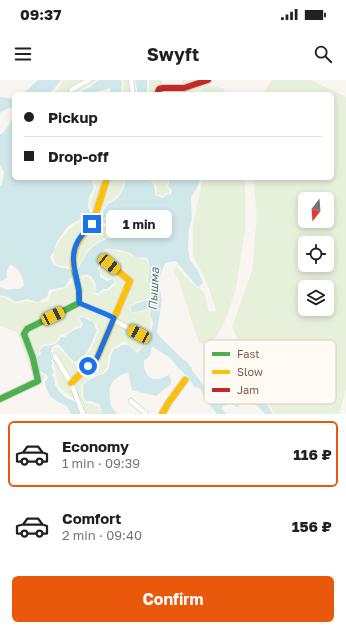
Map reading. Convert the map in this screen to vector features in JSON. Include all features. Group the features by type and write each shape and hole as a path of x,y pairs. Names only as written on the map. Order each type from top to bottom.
{"street":[{"path":"70,90 90,80"},
{"path":"131,80 134,92"},
{"path":"158,92 159,89 163,88 184,88 208,80"},
{"path":"79,303 80,296 73,258 78,241 92,222 96,213 105,180"},
{"path":"92,222 105,225 118,224"},
{"path":"71,383 97,358 130,281 109,264"},
{"path":"0,399 38,381 33,358 24,334 27,329 79,303 114,318 117,322 139,334"},
{"path":"55,356 71,383 83,414"},
{"path":"162,414 168,402 185,380"},
{"path":"131,401 146,414"}],"green space":[{"path":"64,80 97,80 78,92 56,92"},
{"path":"123,80 133,80 135,92 123,92"},
{"path":"149,80 162,80 162,83 171,87 182,84 183,80 215,80 206,85 223,88 225,92 199,92 205,85 192,92 149,92"},
{"path":"272,80 311,80 346,97 346,389 339,414 275,414 269,404 336,404 336,340 238,340 232,327 252,271 257,214 253,180 334,180 334,92 264,92"},
{"path":"94,180 124,180 121,191 115,198 107,202 100,215 104,219 116,217 128,220 128,228 91,247 76,268 78,276 89,277 93,285 94,294 98,296 103,291 108,291 115,285 116,281 113,277 108,279 102,275 99,270 101,265 98,261 104,252 111,249 126,253 133,257 147,260 149,268 146,281 151,289 149,299 136,302 129,308 130,311 135,313 146,311 150,305 149,315 151,324 148,340 143,347 136,351 124,341 112,349 108,357 108,365 104,372 91,377 81,385 82,398 87,403 97,406 103,413 82,414 74,399 59,387 53,360 53,349 58,347 75,365 79,363 91,350 99,330 97,324 88,318 80,316 79,321 81,325 60,335 54,343 44,344 40,348 39,354 36,357 36,362 40,373 45,376 43,381 34,379 17,332 0,326 0,297 6,298 15,304 27,301 38,303 48,301 52,292 65,288 75,280 71,267 57,265 53,260 54,253 66,233 93,212 90,205 96,188"},
{"path":"152,180 168,180 167,186 170,190 169,193 163,196 156,194 157,186"},
{"path":"203,180 245,180 245,229 236,288 226,319 214,340 204,340 204,343 199,343 178,279 173,270 177,267 192,284 204,292 209,312 216,311 209,288 193,255 193,224"}],"water":[{"path":"38,80 61,80 50,92 25,92"},
{"path":"99,80 121,80 122,82 121,92 110,92 111,89 109,88 95,92 81,92"},
{"path":"135,80 147,80 147,92 138,92"},
{"path":"0,97 12,99 12,108 8,108 0,113"},
{"path":"12,120 12,180 92,180 94,188 89,197 88,207 91,213 68,226 57,241 54,251 50,257 54,265 71,269 74,275 65,287 49,290 47,297 38,302 27,299 15,302 8,297 0,295 0,287 9,290 20,289 24,285 18,270 10,265 7,271 7,278 0,281 0,186 2,185 4,172 0,164 0,134 2,134"},
{"path":"125,180 151,180 154,185 155,195 163,198 166,195 171,194 172,190 168,187 170,180 199,180 197,188 191,197 192,219 189,228 188,249 190,260 198,271 203,282 199,287 192,281 176,261 165,263 158,281 162,300 157,332 160,337 192,368 186,376 169,357 152,346 150,356 144,361 144,368 148,376 153,379 160,379 169,375 171,384 156,396 132,390 128,373 123,374 115,379 110,387 111,406 118,414 103,414 99,404 86,401 83,397 83,385 88,380 105,373 109,368 113,350 122,345 127,345 137,353 149,340 153,323 150,315 151,303 149,303 147,309 136,312 132,312 130,308 137,303 151,299 152,290 148,282 148,259 135,257 125,251 105,249 97,261 99,265 98,270 100,272 100,277 107,281 113,278 115,282 107,289 103,289 99,293 95,293 96,285 91,277 88,275 80,276 76,271 88,252 97,244 129,230 129,218 119,216 103,218 102,214 107,205 117,199 121,194"},
{"path":"83,317 93,322 97,330 86,354 79,361 74,362 58,344 53,346 51,351 53,357 51,361 53,363 51,365 54,372 52,376 54,377 55,385 65,397 76,403 83,414 71,414 67,406 55,400 47,391 45,382 48,378 46,374 41,372 36,358 41,354 40,350 44,346 54,344 61,337 65,337 73,331 81,328 83,324 80,318"},
{"path":"196,375 204,386 204,397 201,390 190,378"},
{"path":"209,404 228,404 223,406 222,409 226,414 217,414"},
{"path":"232,404 239,404 239,406 236,407"},
{"path":"253,404 266,404 273,414 265,414 258,406"}],"waterway":[{"name":"Пышма","path":"184,364 197,384"}],"traffic: fast":[{"path":"0,399 38,381 33,358 24,334 27,329 79,303 79,290 74,269"}],"traffic: slow":[{"path":"74,269 73,262 75,249 83,234 92,224 92,220 96,213 106,180"},
{"path":"71,383 97,358 130,281 109,264"},
{"path":"162,414 185,380"}],"traffic: jam":[{"path":"158,92 159,89 163,88 184,88 208,80"}],"route":[{"path":"88,366 97,358 114,318 79,303 80,296 73,258 74,250 78,241 92,224"}]}
